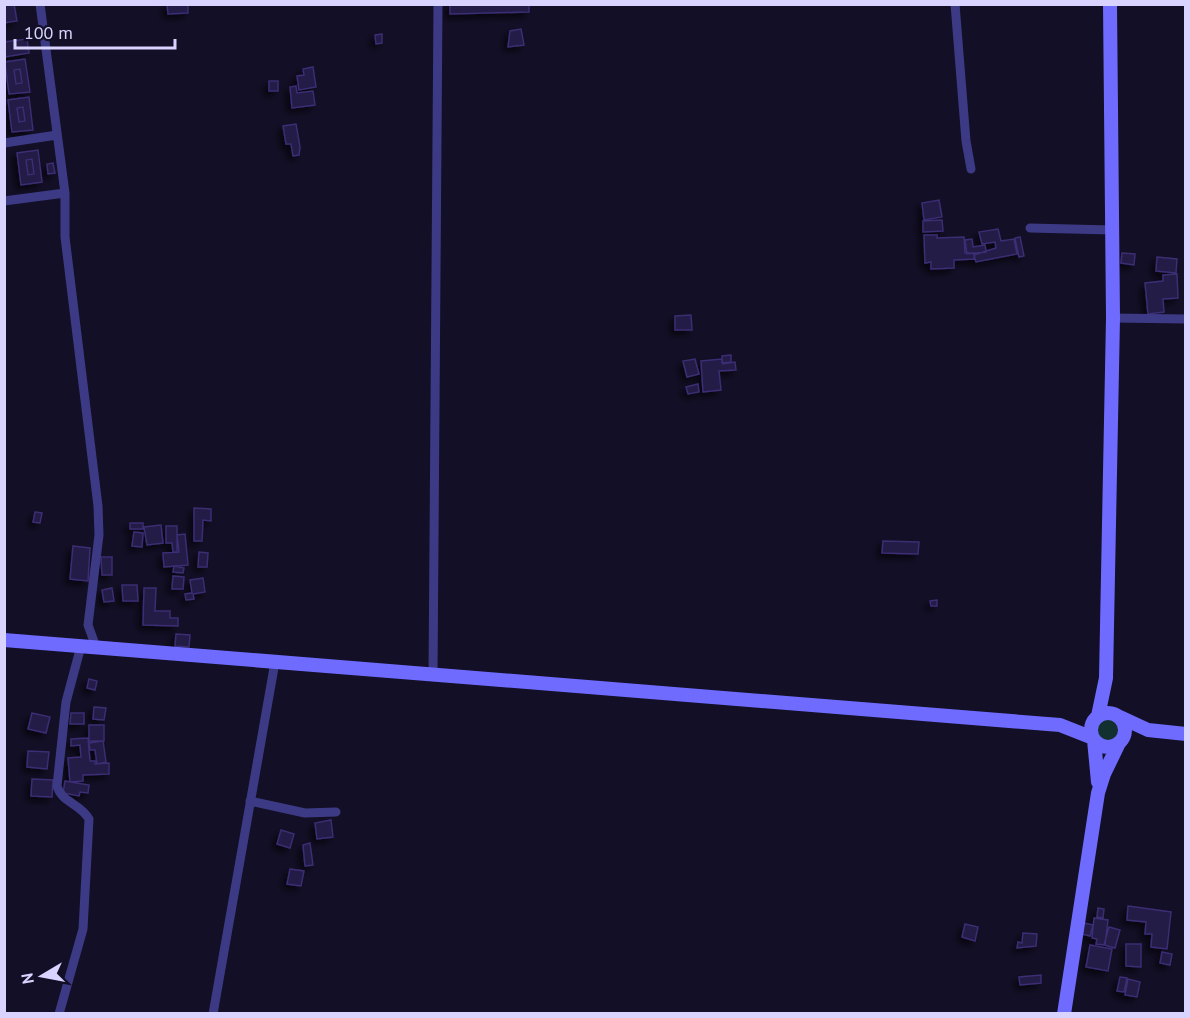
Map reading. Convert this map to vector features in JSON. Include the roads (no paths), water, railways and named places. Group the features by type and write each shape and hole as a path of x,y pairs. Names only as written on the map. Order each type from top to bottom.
{"main road":[{"path":"1064,1014 1098,793 1125,726 1110,700 1106,678 1113,318 1110,4"},
{"path":"4,640 1060,725 1094,739 1106,747 1157,732"},
{"path":"1098,793 1091,727 1097,716 1106,678"},
{"path":"1060,725 1108,712 1157,732 1185,734"}],"street":[{"path":"40,4 65,193 65,237 98,506 99,535 88,625 96,647"},
{"path":"433,675 438,4"},
{"path":"955,4 966,141 971,169"},
{"path":"4,142 57,135"},
{"path":"4,201 65,193"},
{"path":"1030,228 1112,230"},
{"path":"1113,318 1185,319"},
{"path":"58,1014 83,929 85,910 89,819 80,808 64,798 57,786 66,702 81,646"},
{"path":"213,1014 276,662"},
{"path":"250,801 305,813 336,812"}]}
